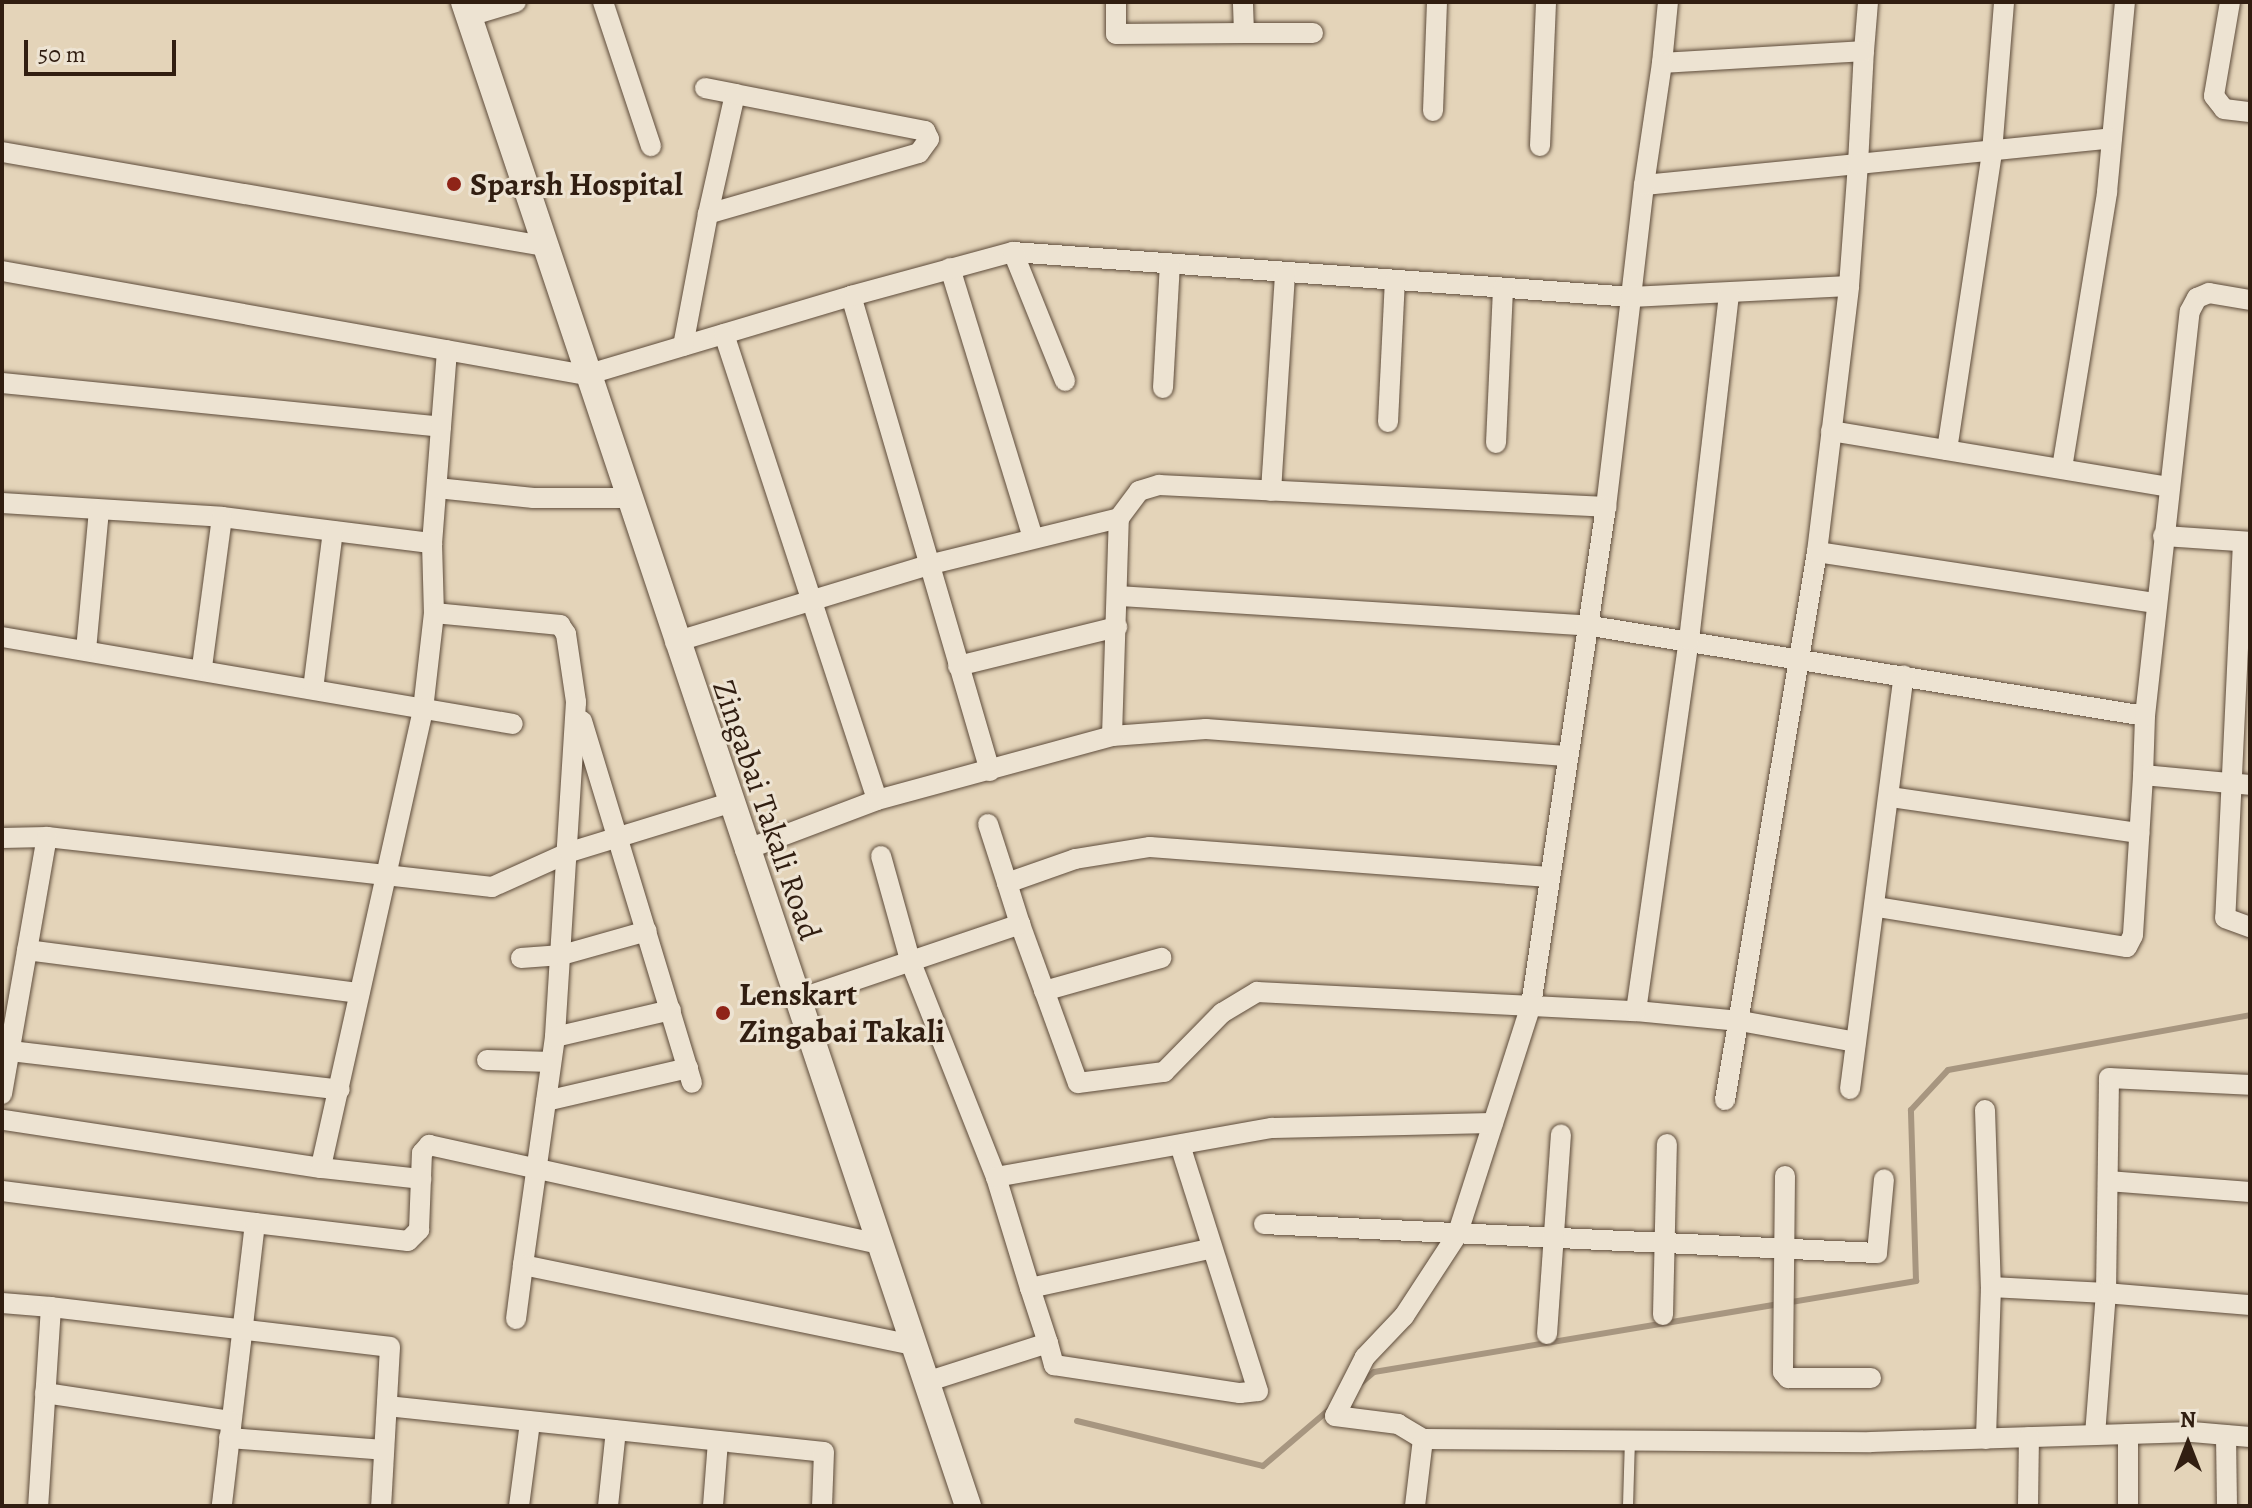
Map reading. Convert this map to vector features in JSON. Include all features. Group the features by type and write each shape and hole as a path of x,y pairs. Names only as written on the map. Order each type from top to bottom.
{"street":[{"path":"466,9 516,2"},
{"path":"603,2 651,146"},
{"path":"1116,2 1116,34 1313,33"},
{"path":"1243,2 1244,33"},
{"path":"1433,111 1437,2"},
{"path":"1540,146 1546,2"},
{"path":"1668,2 1606,507 1585,625 1531,1005 1457,1235 1404,1316 1365,1357 1335,1416 1398,1424 1423,1439 1986,1439 2128,1434 2250,1437"},
{"path":"1725,1100 1740,1021 1795,658 1817,552 1849,286 1868,2"},
{"path":"1947,450 1992,152 2004,2"},
{"path":"2062,468 2112,138 2125,2"},
{"path":"2230,2 2214,96 2224,109 2250,112"},
{"name":"Zingabai Takali Road","path":"466,9 675,642 968,1506"},
{"path":"1662,63 1864,51"},
{"path":"705,88 925,131 928,147 708,214"},
{"path":"683,346 735,94"},
{"path":"1644,185 2112,138"},
{"path":"2,152 544,246"},
{"path":"2,271 586,375 851,296 1013,252 1631,297 1849,286"},
{"path":"1013,252 1065,381"},
{"path":"1163,388 1170,264"},
{"path":"950,268 1033,537"},
{"path":"1271,491 1285,272"},
{"path":"1388,422 1395,280"},
{"path":"1496,443 1503,288"},
{"path":"1636,1011 1689,640 1729,293"},
{"path":"1877,907 2127,947 2133,935 2154,603 2190,311 2197,298 2209,293 2250,300"},
{"path":"851,296 990,771"},
{"path":"724,334 877,800"},
{"path":"321,1168 423,710 434,613 432,543 447,350"},
{"path":"2,383 441,427"},
{"path":"1831,431 2168,487"},
{"path":"1112,736 1119,596 1119,518 1139,491 1159,485 1606,507"},
{"path":"437,488 533,498 627,498"},
{"path":"2,503 222,517 432,543"},
{"path":"86,650 99,511"},
{"path":"202,667 222,517"},
{"path":"675,642 928,565 1119,518"},
{"path":"313,689 333,531"},
{"path":"2163,536 2246,542 2242,662 2228,783 2225,918 2250,927"},
{"path":"1817,552 2154,603"},
{"path":"1119,596 1585,625 2145,716"},
{"path":"434,613 560,625 566,634 576,702 690,1075 546,1101"},
{"path":"958,666 1117,627"},
{"path":"2,637 202,667 423,710 513,724"},
{"path":"1850,1089 1877,907 1904,676"},
{"path":"516,1319 555,1037 570,852 576,702"},
{"path":"745,850 877,800 1112,736 1206,729 1566,756"},
{"path":"2143,775 2250,785"},
{"path":"1891,797 2139,833"},
{"path":"2,838 47,837 492,887 570,852 729,803"},
{"path":"988,824 1020,924 1078,1083 1164,1072 1222,1013 1257,992 1636,1011 1740,1021 1855,1042"},
{"path":"2,1094 6,1051 47,837"},
{"path":"1007,883 1075,859 1150,847 1549,877"},
{"path":"881,856 910,960 996,1177 1054,1365 1240,1393 1258,1391 1209,1249 1180,1145"},
{"path":"796,1000 1020,924"},
{"path":"521,958 562,955 647,931"},
{"path":"27,950 359,993"},
{"path":"1044,991 1161,958"},
{"path":"555,1037 671,1010"},
{"path":"6,1051 340,1090"},
{"path":"487,1060 551,1062"},
{"path":"2095,1435 2106,1293 2109,1078 2250,1085"},
{"path":"1985,1110 1991,1287 1986,1439"},
{"path":"2,1120 321,1168 421,1179"},
{"path":"996,1177 1272,1128 1493,1123"},
{"path":"1547,1334 1561,1134"},
{"path":"1663,1315 1667,1144"},
{"path":"2,1191 408,1241 419,1230 422,1153 429,1145 535,1165 879,1244"},
{"path":"1785,1176 1781,1365 1788,1378 1871,1378"},
{"path":"1264,1224 1665,1245 1881,1250 1884,1179"},
{"path":"2108,1181 2250,1192"},
{"path":"222,1506 239,1330 255,1223"},
{"path":"1030,1288 1209,1249"},
{"path":"523,1265 913,1345"},
{"path":"1991,1287 2250,1305"},
{"path":"2,1303 390,1347 381,1506"},
{"path":"38,1506 51,1307"},
{"path":"926,1382 1048,1343"},
{"path":"45,1393 229,1430 384,1450"},
{"path":"387,1406 824,1452 822,1506"},
{"path":"519,1506 530,1422"},
{"path":"608,1506 616,1430"},
{"path":"2128,1434 2128,1506"},
{"path":"2226,1435 2227,1506"},
{"path":"2028,1506 2029,1437"},
{"path":"1415,1506 1423,1439"},
{"path":"713,1506 718,1441"}],"lane":[{"path":"1628,1506 1630,1439"}],"waterway":[{"path":"1361,1383 1374,1372 1916,1281 1911,1110 1948,1070 2250,1015"},
{"path":"1077,1421 1263,1466 1331,1408"}],"place":[{"name":"Sparsh Hospital","path":"454,184"},
{"name":"Lenskart Zingabai Takali","path":"723,1013"}]}
